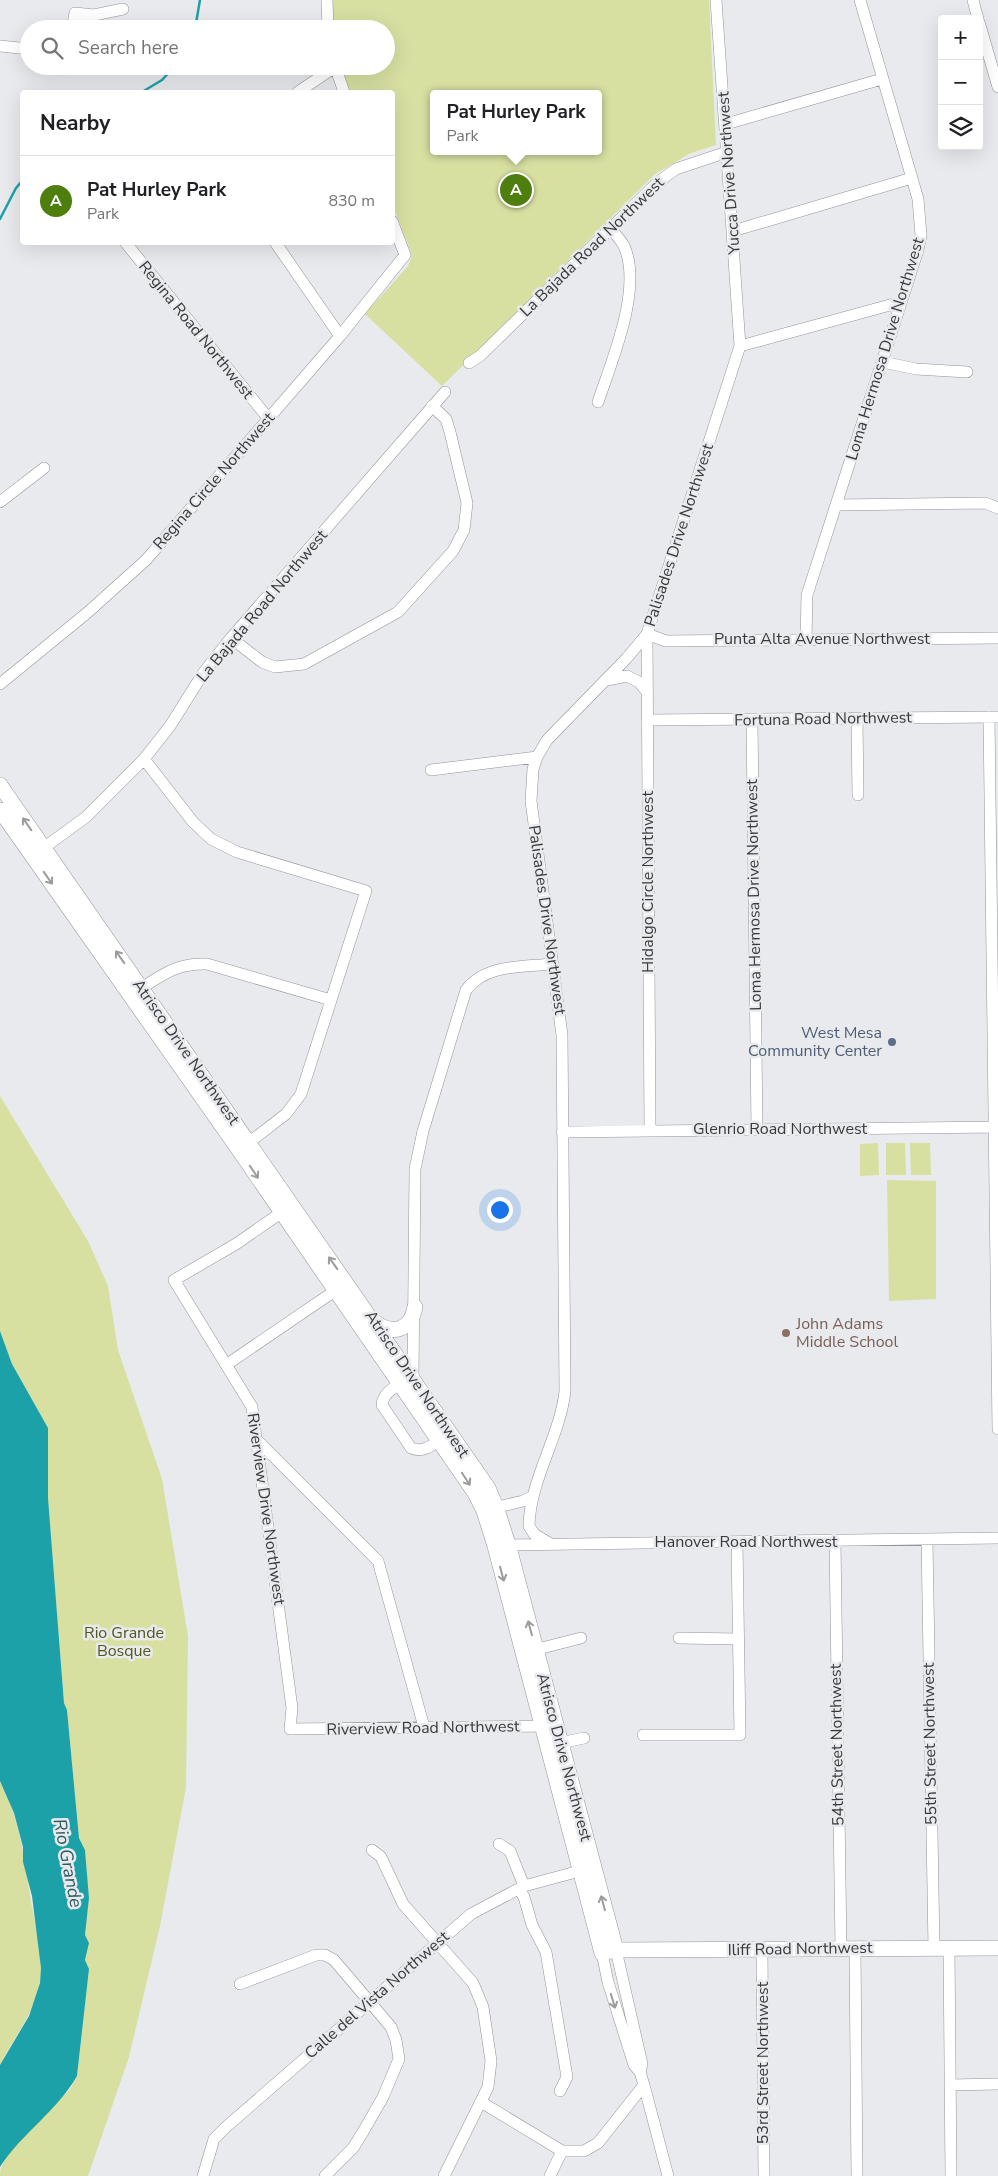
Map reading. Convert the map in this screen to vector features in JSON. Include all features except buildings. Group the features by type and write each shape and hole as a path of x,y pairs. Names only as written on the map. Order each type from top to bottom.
{"main road":[{"name":"Atrisco Drive Northwest","path":"0,785 38,852 445,1436 488,1488 490,1509 609,1952"},
{"name":"Atrisco Drive Northwest","path":"0,810 38,852"},
{"name":"Atrisco Drive Northwest","path":"341,1286 373,1320 407,1381"},
{"path":"373,1320 388,1329 398,1330 411,1321 415,1307"},
{"name":"Atrisco Drive Northwest","path":"548,1726 560,1743 587,1869"},
{"name":"Iliff Road Northwest","path":"609,1952 848,1948 998,1948"}],"street":[{"path":"327,0 328,20"},
{"name":"Yucca Drive Northwest","path":"716,0 740,346"},
{"name":"Loma Hermosa Drive Northwest","path":"806,640 807,595 883,362 921,235 918,199 860,0"},
{"path":"973,0 978,15"},
{"path":"74,20 75,13 94,15 123,9"},
{"path":"983,34 998,87"},
{"path":"0,46 20,48"},
{"path":"301,90 323,75"},
{"path":"338,75 343,90"},
{"path":"726,124 882,79"},
{"name":"La Bajada Road Northwest","path":"469,363 480,356 658,182 676,169 727,152"},
{"path":"733,232 912,178"},
{"path":"598,402 627,314 630,294 627,257 624,245 610,228"},
{"name":"Regina Circle Northwest","path":"0,684 87,613 146,560 340,336 405,255 395,229"},
{"name":"Regina Road Northwest","path":"127,245 268,418"},
{"path":"278,245 340,336"},
{"path":"740,346 901,302"},
{"name":"Palisades Drive Northwest","path":"549,1543 534,1534 529,1526 533,1496 558,1425 565,1391 561,1029 531,801 531,784 537,758 557,728 626,660 647,634 740,346"},
{"path":"883,362 916,369 967,372"},
{"name":"La Bajada Road Northwest","path":"38,852 92,811 144,759 170,726 204,672 231,638 445,392"},
{"path":"231,638 262,662 275,667 304,664 398,612 454,551 464,530 467,503 446,419 432,406"},
{"path":"1,499 44,468"},
{"path":"837,505 985,503 998,508"},
{"name":"Punta Alta Avenue Northwest","path":"647,634 666,641 998,638"},
{"name":"Hidalgo Circle Northwest","path":"647,634 650,1130"},
{"path":"603,682 627,676 640,682 647,692"},
{"path":"993,717 998,1429"},
{"name":"Fortuna Road Northwest","path":"647,720 993,717"},
{"path":"857,718 858,796"},
{"name":"Loma Hermosa Drive Northwest","path":"752,719 757,1130"},
{"path":"431,770 537,758"},
{"path":"144,759 193,822 211,839 237,852 366,891 301,1094 286,1114 244,1146"},
{"path":"136,992 172,968 189,963 206,964 331,1000"},
{"path":"445,1436 421,1450 407,1444 382,1405 386,1394 407,1381 415,1307 415,1169 422,1132 463,995 473,981 490,972 552,964"},
{"name":"Glenrio Road Northwest","path":"562,1132 996,1127"},
{"name":"Riverview Drive Northwest","path":"287,1209 236,1244 174,1280 252,1407 292,1708 290,1730"},
{"path":"226,1365 341,1286"},
{"path":"257,1440 378,1561 424,1727"},
{"path":"490,1509 523,1501 533,1496"},
{"name":"Hanover Road Northwest","path":"501,1545 549,1543 835,1542 998,1538"},
{"name":"55th Street Northwest","path":"927,1540 941,1948 950,2085 951,2176"},
{"name":"54th Street Northwest","path":"835,1542 857,2176"},
{"path":"643,1735 740,1735 737,1543"},
{"path":"529,1651 581,1638"},
{"path":"679,1638 738,1638"},
{"name":"Riverview Road Northwest","path":"290,1730 548,1726"},
{"path":"560,1743 584,1738"},
{"path":"499,1844 510,1852 522,1887 532,1926 546,1952 567,2077 560,2091"},
{"path":"372,1850 381,1857 403,1904 473,1983 483,2007 491,2061 488,2087 444,2176"},
{"name":"Calle del Vista Northwest","path":"203,2176 214,2139 226,2127 471,1914 522,1887 587,1869"},
{"name":"53rd Street Northwest","path":"762,1950 764,2176"},
{"name":"Atrisco Drive Northwest","path":"609,1952 642,2064 640,2072 668,2176"},
{"path":"240,1984 316,1955 325,1955 334,1960 394,2033 398,2050 397,2066 353,2148 325,2176"},
{"path":"950,2085 998,2084"},
{"path":"481,2102 562,2151 584,2151 593,2148 644,2085"},
{"path":"550,2176 562,2151"}],"green space":[{"path":"331,0 709,0 716,145 691,153 655,174 442,386 365,314 408,266 411,252 395,211 395,90 349,90 344,75 395,75 395,20 332,20"},
{"name":"Rio Grande Bosque","path":"0,1096 88,1241 108,1286 118,1350 162,1479 188,1636 186,1787 160,1926 129,2057 88,2176 0,2176 2,2165 17,2142 70,2089 77,2076 89,1969 85,1960 89,1943 85,1935 89,1898 85,1850 79,1838 67,1710 64,1703 48,1498 48,1428 12,1364 0,1331"},
{"path":"878,1143 879,1175 860,1176 860,1144"},
{"path":"886,1143 905,1143 906,1175 886,1175"},
{"path":"910,1143 930,1143 931,1175 911,1175"},
{"path":"887,1180 936,1181 936,1299 889,1301"},
{"path":"0,1781 7,1795 21,1841 39,1942 41,1972 33,2004 0,2065"}],"water":[{"name":"Rio Grande","path":"0,1331 12,1364 48,1428 48,1498 64,1703 67,1710 79,1838 85,1850 89,1898 85,1935 89,1943 85,1960 89,1969 77,2076 60,2100 18,2143 0,2167 0,2065 29,2016 40,1983 41,1968 32,1896 23,1862 23,1847 14,1813 0,1781"}],"waterway":[{"path":"197,20 200,0"},
{"path":"145,90 167,75"},
{"path":"0,219 20,183"}],"place":[{"name":"Pat Hurley Park","path":"516,190"},
{"name":"West Mesa Community Center","path":"892,1042"},
{"name":"John Adams Middle School","path":"786,1333"}]}
